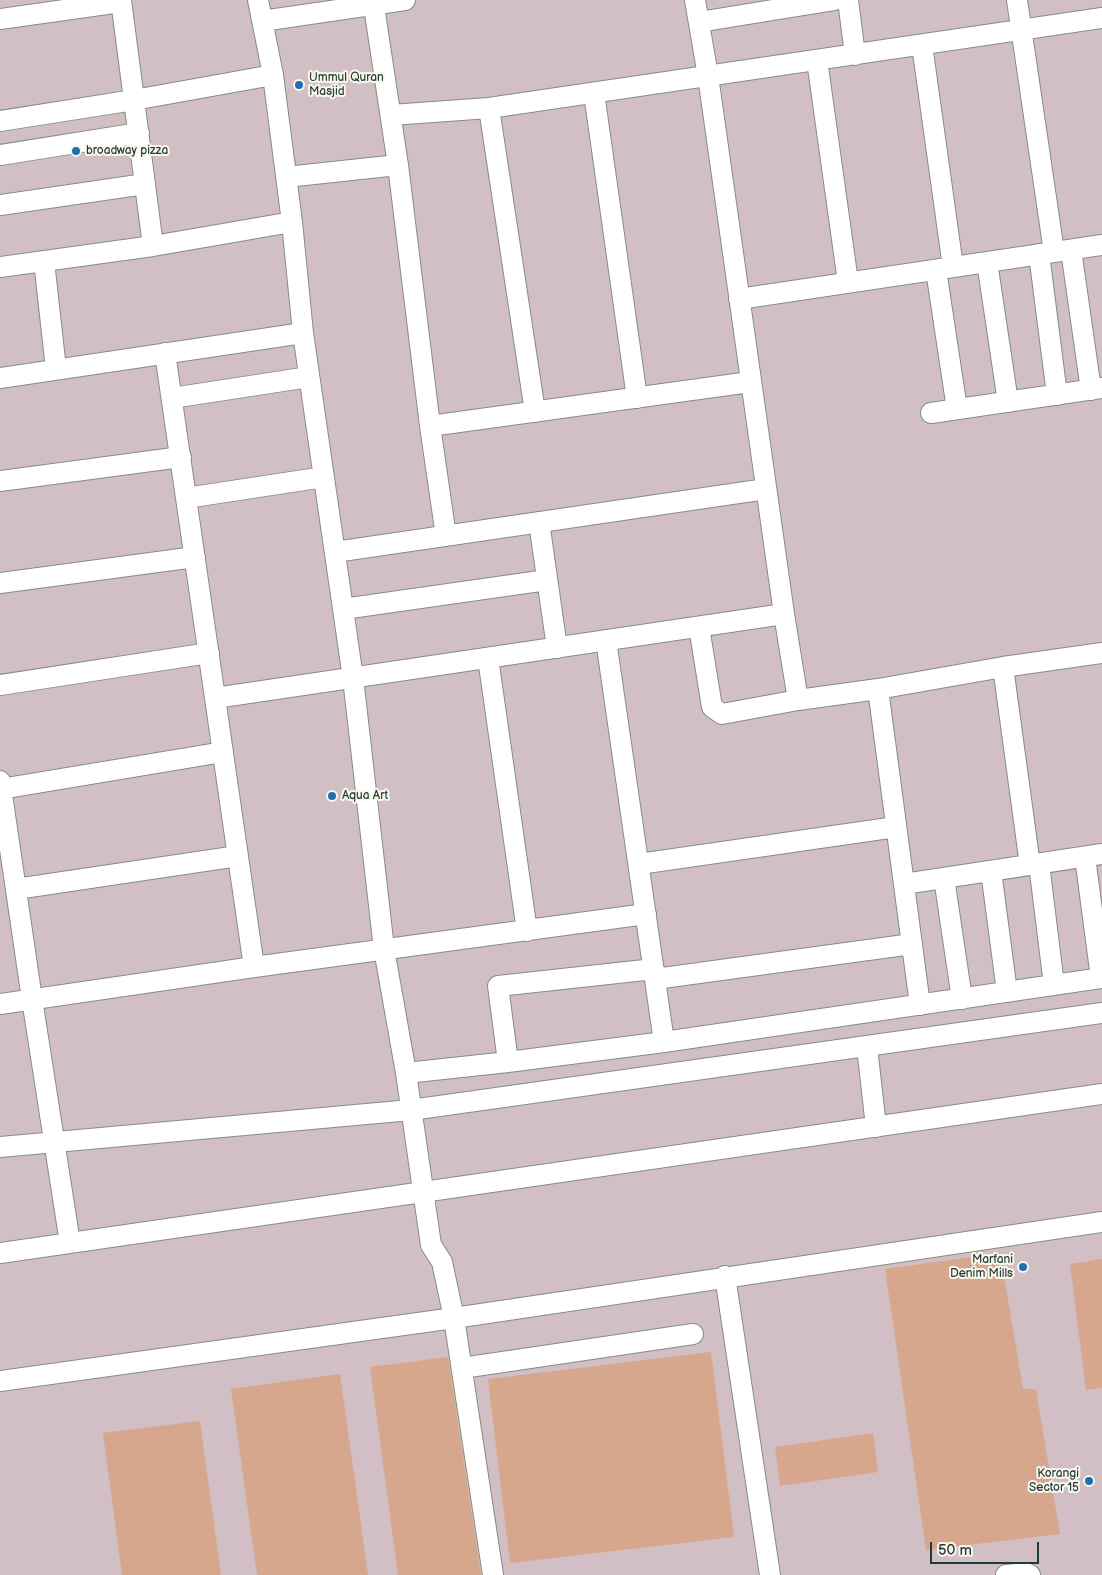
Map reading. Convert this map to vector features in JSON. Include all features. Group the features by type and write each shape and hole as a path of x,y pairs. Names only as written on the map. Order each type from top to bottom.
{"street":[{"path":"258,0 273,75 292,222 303,333 353,678 384,949 406,1073 431,1245 442,1262 454,1318 493,1575"},
{"path":"262,20 373,2 405,0"},
{"path":"695,0 708,76 750,382 798,700"},
{"path":"699,22 835,0"},
{"path":"848,0 855,54"},
{"path":"1017,0 1055,252 1057,395"},
{"path":"11,12 121,1 153,246"},
{"path":"373,2 398,165 430,426 446,536"},
{"path":"391,115 489,108 1102,18"},
{"path":"922,45 945,268 957,410"},
{"path":"817,60 848,282"},
{"path":"0,121 134,100 273,75"},
{"path":"594,93 637,398"},
{"path":"489,108 535,412"},
{"path":"0,154 138,133"},
{"path":"286,177 398,165"},
{"path":"0,205 145,184"},
{"path":"0,267 153,246 292,222"},
{"path":"739,299 1055,252 1101,250"},
{"path":"931,413 1096,389 1055,252"},
{"path":"44,261 56,369"},
{"path":"987,262 1008,402"},
{"path":"0,378 303,333"},
{"path":"165,353 254,967"},
{"path":"172,398 309,377"},
{"path":"430,426 750,382"},
{"path":"0,481 181,457"},
{"path":"186,498 324,478"},
{"path":"335,552 766,489"},
{"path":"539,522 557,648"},
{"path":"0,583 195,557"},
{"path":"343,609 547,580"},
{"path":"215,698 784,614"},
{"path":"698,627 712,707 722,714 1003,667 1102,653"},
{"path":"606,640 664,1042"},
{"path":"0,685 209,653"},
{"path":"488,658 527,931"},
{"path":"1003,667 1054,985"},
{"path":"878,689 920,1005"},
{"path":"70,1243 0,785 223,752"},
{"path":"639,864 896,827"},
{"path":"406,1073 664,1042 1102,978 1093,855 904,884"},
{"path":"16,890 238,856"},
{"path":"991,871 1007,992"},
{"path":"944,878 962,999"},
{"path":"0,1004 254,967 646,914"},
{"path":"508,1062 498,986 655,974 912,944"},
{"path":"0,1147 411,1110 1102,1014"},
{"path":"867,1048 876,1127"},
{"path":"0,1253 1102,1094"},
{"path":"0,1381 454,1318 725,1276 1102,1222"},
{"path":"725,1276 770,1575"},
{"path":"462,1368 693,1334"},
{"path":"1006,1575 1026,1573 1030,1575"}],"shaded area":[{"path":"0,0 1102,0 1102,1575 0,1575"}],"building":[{"path":"1000,1253 1023,1388 1036,1390 1060,1534 926,1550 885,1269"},
{"path":"1102,1259 1102,1388 1086,1390 1070,1264"},
{"path":"711,1352 734,1537 510,1563 488,1379"},
{"path":"448,1357 481,1575 398,1575 370,1367"},
{"path":"340,1374 368,1575 257,1575 231,1389"},
{"path":"200,1421 221,1575 122,1575 103,1433"},
{"path":"873,1433 878,1472 780,1486 775,1447"}],"place":[{"name":"Ummul Quran Masjid","path":"299,85"},
{"name":"broadway pizza","path":"76,151"},
{"name":"Aqua Art","path":"332,796"},
{"name":"Marfani Denim Mills","path":"1023,1267"},
{"name":"Korangi Sector 15","path":"1089,1481"}]}
